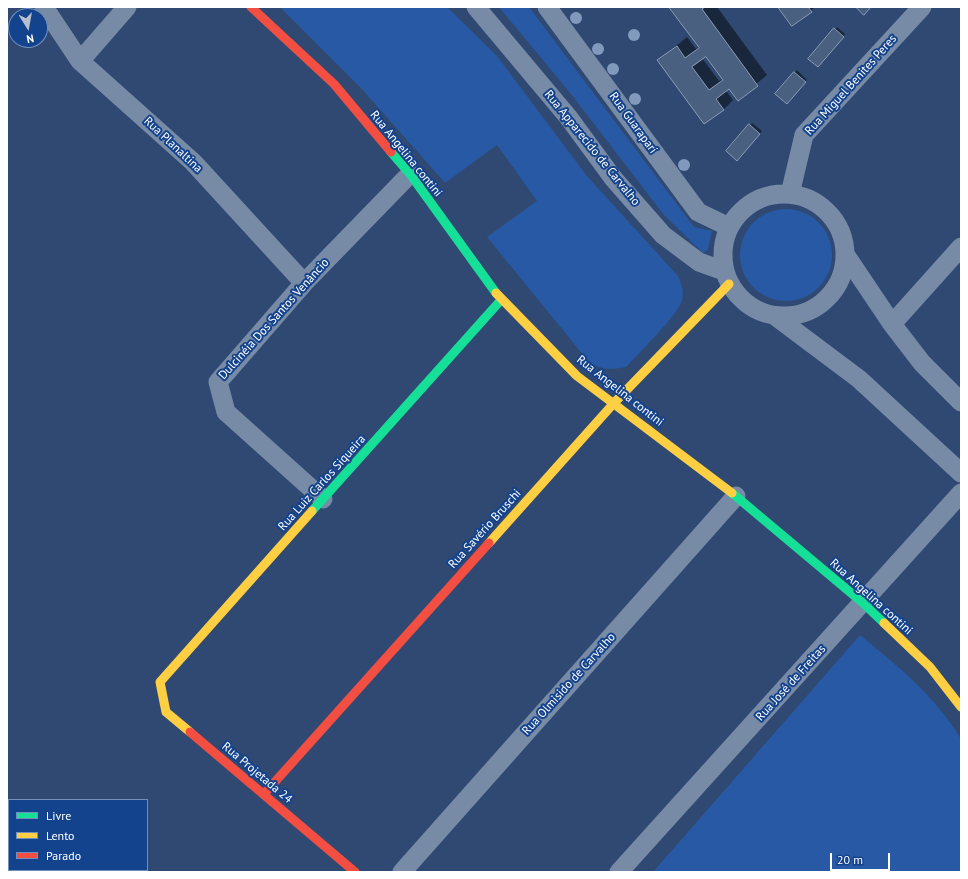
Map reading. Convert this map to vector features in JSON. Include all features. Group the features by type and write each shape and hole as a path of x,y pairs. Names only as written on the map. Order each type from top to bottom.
{"street":[{"name":"Rua Planaltina","path":"44,7 80,61 193,162 304,283"},
{"path":"80,61 127,7"},
{"name":"Rua Angelina contini","path":"251,7 334,84 410,174 501,300 577,376 736,496 863,603 930,667 961,707"},
{"name":"Rua Apparecido de Carvalho","path":"476,7 569,118 613,178 663,234 699,262 726,277"},
{"name":"Rua Guaraparí","path":"547,7 698,212 729,227"},
{"name":"Rua Miguel Benites Peres","path":"790,194 804,135 922,7"},
{"name":"Dulcinéia Dos Santos Venâncio","path":"323,499 226,412 218,382 304,283 410,174"},
{"path":"790,194 805,198 818,204 829,214 843,239 845,254 844,268 838,283 830,295 819,305 805,313 791,316 776,316 761,313 748,306 737,296 726,277 722,249 729,227 740,212 754,201 772,195 790,194"},
{"path":"892,324 961,247"},
{"path":"845,254 892,324 922,363 961,402"},
{"name":"Rua Savério Bruschi","path":"264,794 726,277"},
{"name":"Rua Luiz Carlos Siqueira","path":"160,682 501,300"},
{"path":"776,316 859,379 961,473"},
{"name":"Rua José de Freitas","path":"619,872 961,494"},
{"name":"Rua Olmisido de Carvalho","path":"402,872 736,496"},
{"name":"Rua Projetada 24","path":"160,682 166,712 356,872"}],"shaded area":[{"path":"280,7 447,7 497,56 587,176 678,276 681,282 683,297 674,315 626,367 607,369 598,367 589,362 487,237 537,201 497,145 445,183 361,88"},
{"path":"499,7 529,7 694,227 712,231 708,249 703,253 664,215 571,94"},
{"path":"786,209 804,212 819,222 829,237 832,255 829,273 819,288 804,298 786,301 768,298 753,288 743,273 740,255 743,237 753,222 768,212"},
{"path":"860,635 902,670 928,696 940,709 961,739 961,872 653,872"}],"building":[{"path":"669,7 705,7 702,9 758,86 738,101 729,89 716,99 724,110 704,124 657,60 677,46 685,58 699,48","holes":["706,57 723,80 709,90 692,67"]},
{"path":"778,7 808,7 812,12 792,26"},
{"path":"856,7 871,7 864,15"},
{"path":"834,28 844,37 818,67 808,59"},
{"path":"794,72 806,82 787,104 775,94"},
{"path":"749,124 760,134 737,161 726,151"}],"traffic: fast":[{"path":"391,152 410,174 496,293"},
{"path":"312,511 501,300"},
{"path":"732,493 863,603 884,623"}],"traffic: slow":[{"path":"489,543 614,403 729,284"},
{"path":"496,293 577,376 732,493"},
{"path":"190,732 166,712 160,682 312,511"},
{"path":"884,623 930,667 961,707"}],"traffic: jam":[{"path":"251,7 334,84 391,152"},
{"path":"264,794 489,543"},
{"path":"190,732 355,872"}]}
